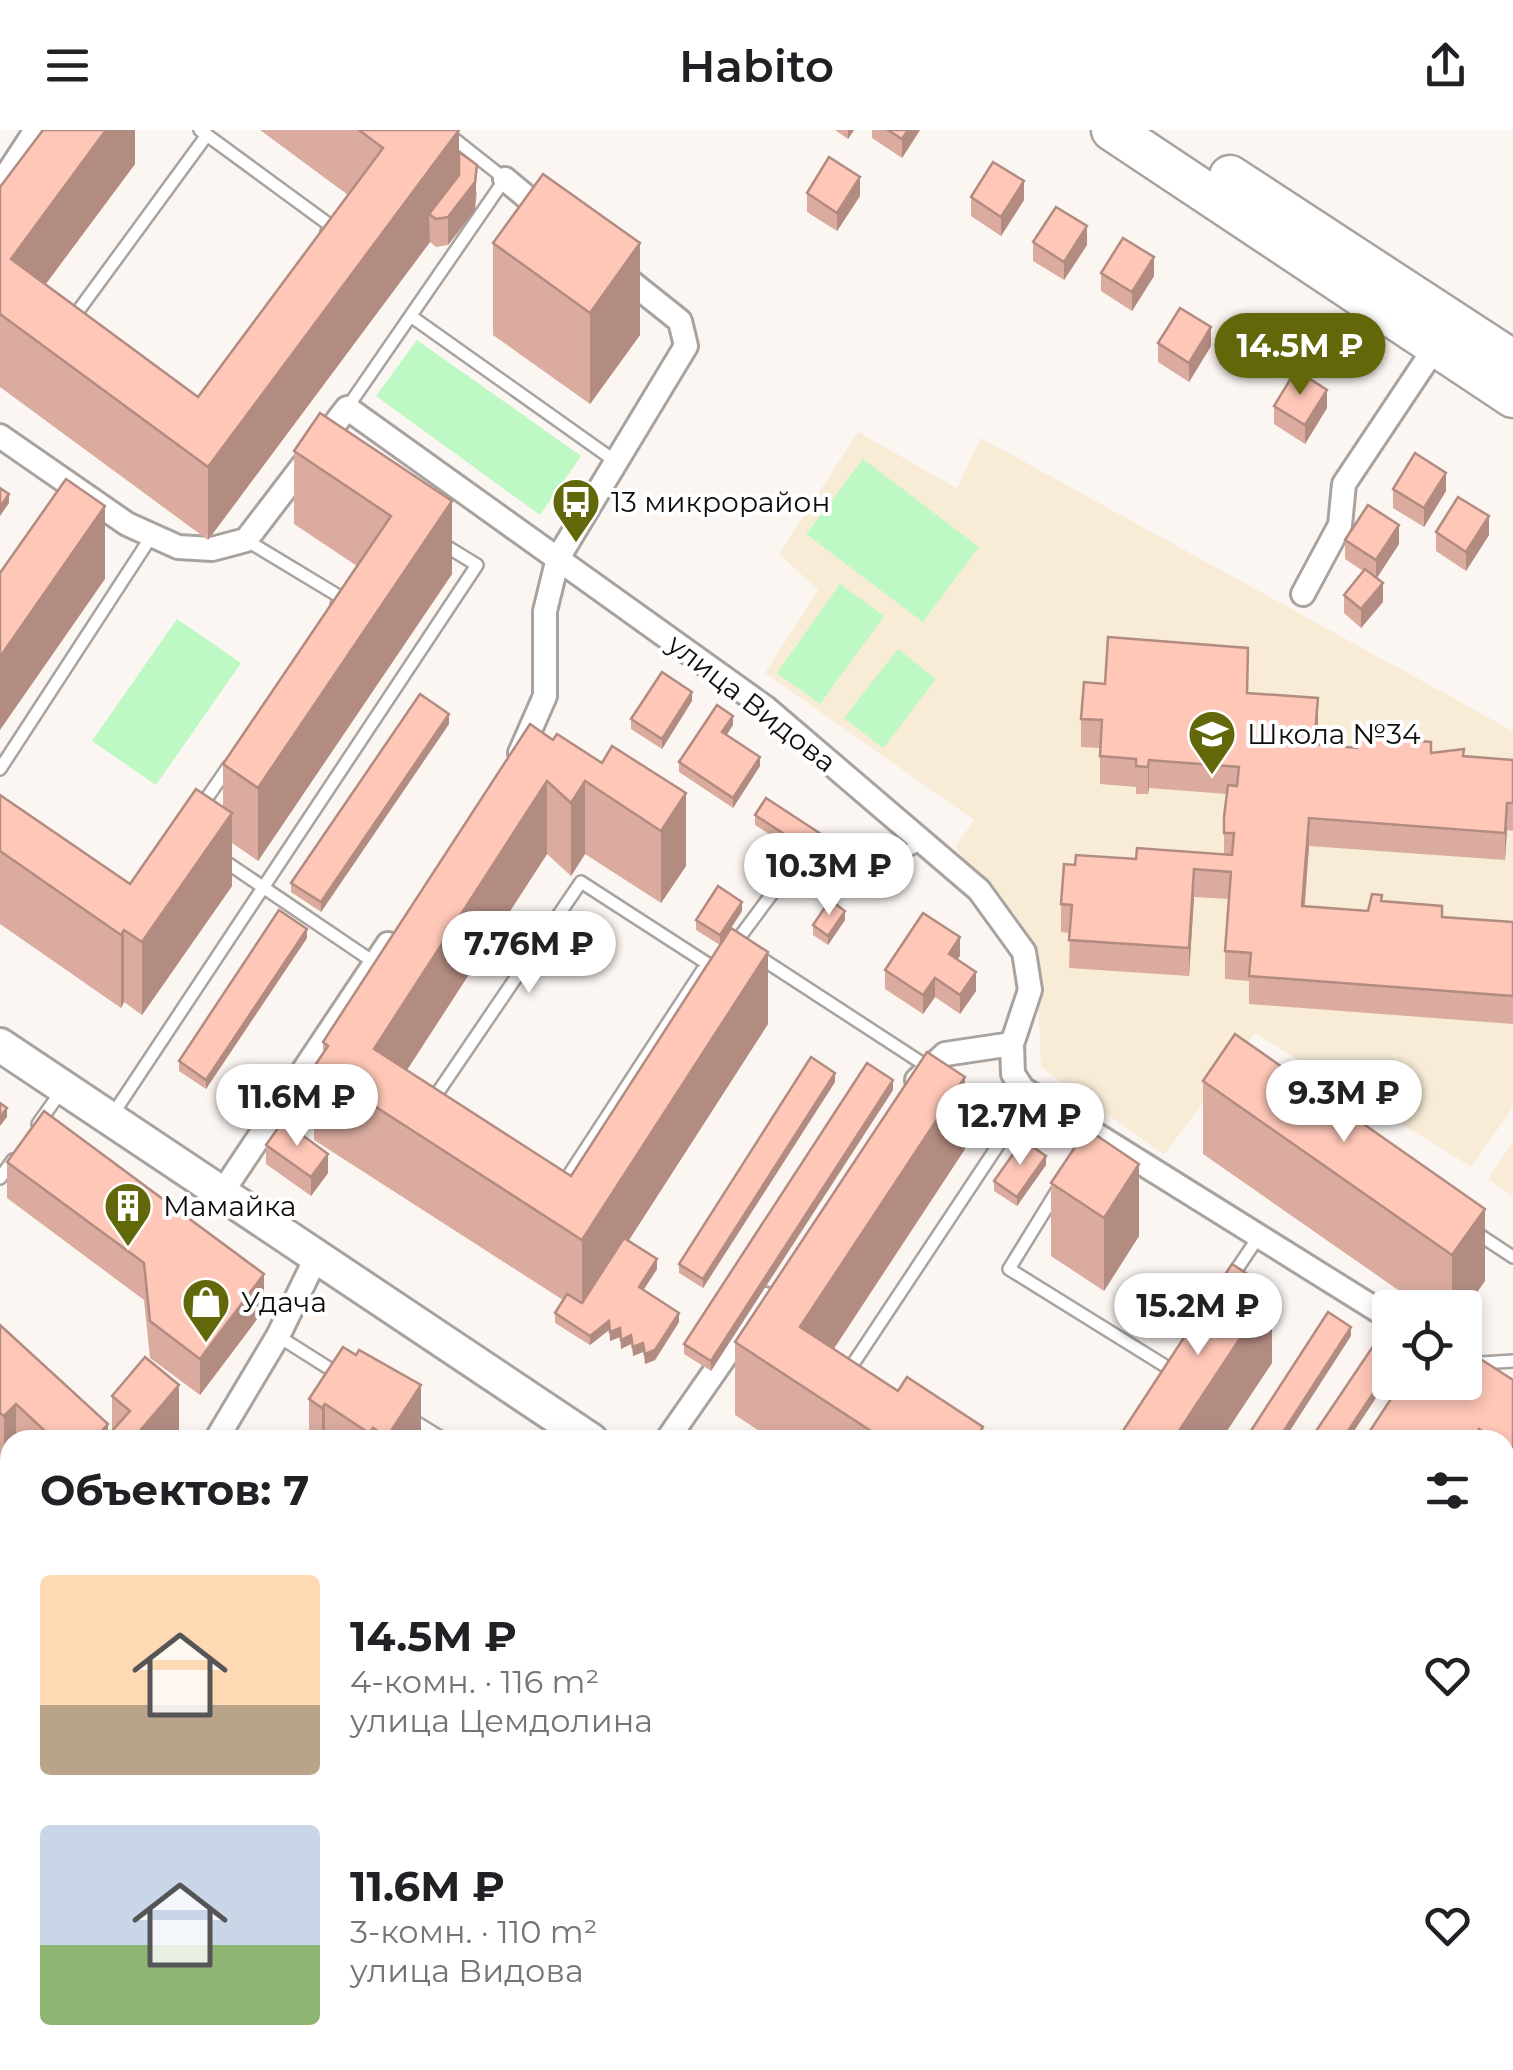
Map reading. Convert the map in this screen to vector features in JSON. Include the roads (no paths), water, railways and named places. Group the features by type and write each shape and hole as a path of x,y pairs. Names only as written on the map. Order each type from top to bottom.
{"highway":[{"path":"1112,130 1444,334 1513,361"},
{"path":"1160,130 1444,334 1513,398"}],"street":[{"path":"0,185 36,130"},
{"path":"504,179 564,227"},
{"path":"504,776 526,743 545,696 546,611 558,558 686,346 680,321 593,251"},
{"path":"1302,594 1340,525 1344,484 1444,334"},
{"path":"0,436 61,488 126,524 178,546 212,549 246,540 318,466 347,408"},
{"name":"улица Видова","path":"347,408 766,708 979,890 1024,952 1030,990 1012,1044"},
{"path":"221,1194 404,921"},
{"path":"901,1103 928,1067 945,1054 1012,1044 1013,1074 1089,1140 1259,1236 1372,1307"},
{"path":"0,1045 576,1430"},
{"path":"222,1430 278,1336 316,1258"},
{"path":"674,1430 778,1280"},
{"path":"1482,1375 1497,1385"}],"lane":[{"path":"347,408 504,179 443,130"},
{"path":"86,333 70,322 204,133 331,226 320,242"},
{"path":"412,317 614,461"},
{"path":"111,1118 261,886 478,565 427,534"},
{"path":"0,769 151,537"},
{"path":"246,540 342,598 331,614"},
{"path":"194,817 236,755"},
{"path":"545,1177 561,1187 702,971 736,942 783,879 874,869 922,842"},
{"path":"214,854 375,963"},
{"path":"446,1115 430,1104 581,882 712,966"},
{"path":"736,942 928,1067"},
{"path":"32,1132 64,1086"},
{"path":"860,1382 846,1372 1032,1094"},
{"path":"0,1178 21,1148"},
{"path":"1065,1178 1009,1269 1170,1368"},
{"path":"1465,1226 1513,1257"},
{"path":"1226,1286 1259,1236"},
{"path":"278,1336 345,1378"},
{"path":"1161,1383 1181,1352"},
{"path":"1482,1363 1513,1361"},
{"path":"395,1409 429,1430"}],"place":[{"name":"13 микрорайон","path":"576,544"},
{"name":"Школа №34","path":"1212,776"},
{"name":"Мамайка","path":"128,1248"},
{"name":"Удача","path":"206,1344"}]}
